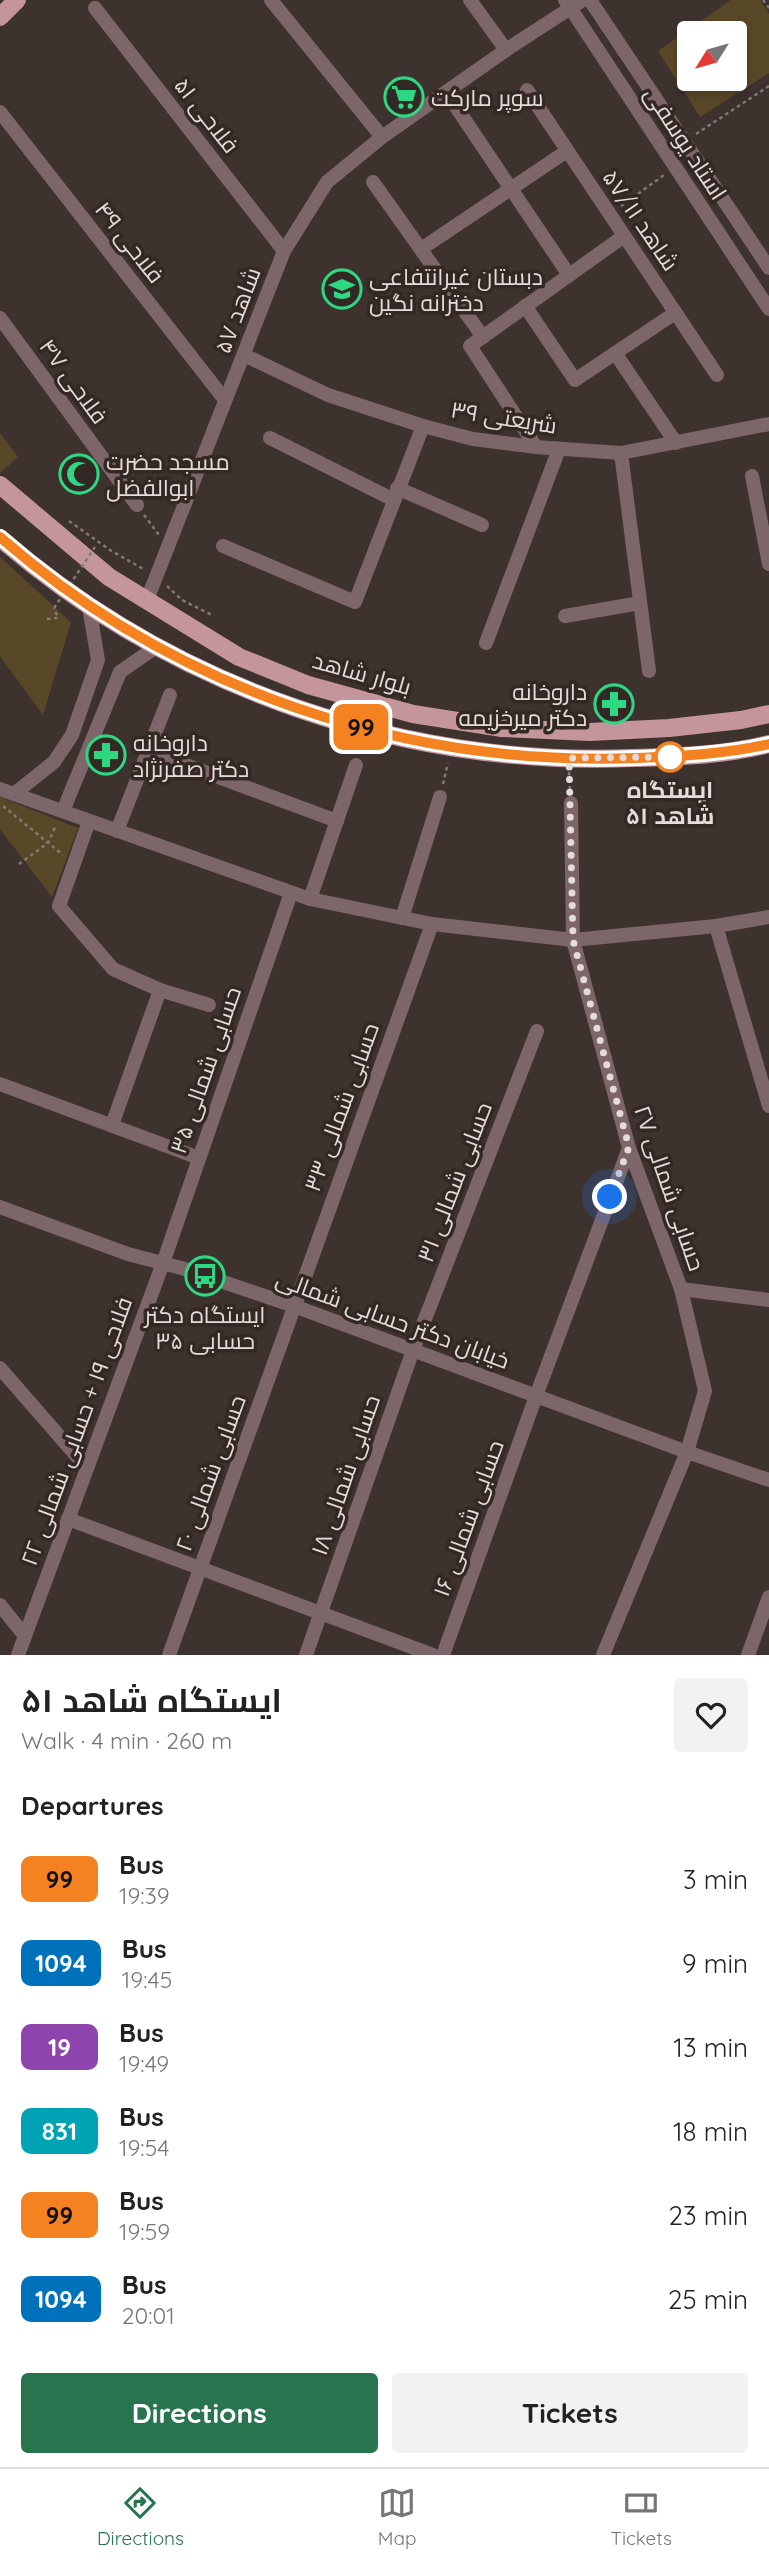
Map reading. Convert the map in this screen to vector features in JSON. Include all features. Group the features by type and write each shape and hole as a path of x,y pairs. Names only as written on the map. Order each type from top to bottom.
{"main road":[{"path":"0,17 17,0"},
{"name":"بلوار شاهد","path":"0,485 109,577 239,657 308,685 413,714 502,728 590,732 741,720 769,714"},
{"path":"0,538 89,607 156,647 231,683 299,711 405,738 502,755 569,758 674,757 769,744"}],"street":[{"path":"271,0 382,136"},
{"path":"470,0 506,50"},
{"name":"شاهد ۵۷","path":"147,600 284,251 327,182 382,136 568,4 583,0"},
{"name":"استاد یوسفی","path":"590,0 769,268"},
{"name":"استاد یوسفی","path":"568,4 769,310"},
{"name":"فلاحی ۵۱","path":"95,8 284,251"},
{"name":"شاهد ۵۷/۱۱","path":"527,90 717,374"},
{"path":"446,92 569,275"},
{"name":"فلاحی ۴۹","path":"0,112 225,400"},
{"path":"421,249 567,151"},
{"path":"373,182 483,337"},
{"path":"536,447 470,346 624,236"},
{"path":"525,306 575,380 675,313"},
{"name":"فلاحی ۴۷","path":"0,318 136,505"},
{"path":"615,353 676,443"},
{"name":"شریعتی ۳۹","path":"244,355 328,395 473,439 621,453 769,424"},
{"path":"223,546 355,602 423,426"},
{"path":"270,438 396,494 482,524"},
{"path":"485,643 559,449"},
{"path":"621,453 649,671"},
{"path":"752,476 769,564"},
{"path":"565,616 640,603"},
{"path":"7,791 54,762 72,735 98,660 89,607"},
{"path":"63,811 120,672 156,647"},
{"path":"98,660 108,661 120,672"},
{"path":"117,831 170,695"},
{"path":"751,748 769,755"},
{"path":"148,751 337,821"},
{"path":"310,899 356,765"},
{"path":"7,791 310,899 432,924 573,940 716,926 769,916"},
{"path":"402,918 440,797"},
{"name":"حسابی شمالی ۲۷","path":"571,803 573,940 629,1147 681,1289 705,1391 687,1452 603,1655"},
{"path":"89,821 59,906 113,969 160,990 209,1005"},
{"name":"حسابی شمالی ۳۵","path":"163,1263 291,892"},
{"name":"حسابی شمالی ۳۳","path":"294,1306 432,924"},
{"path":"716,926 769,1106"},
{"path":"112,1125 160,990"},
{"name":"حسابی شمالی ۳۱","path":"413,1350 537,1031"},
{"path":"0,1084 199,1158"},
{"name":"حسابی شمالی ۱۶","path":"443,1655 629,1147"},
{"name":"خیابان دکتر حسابی شمالی","path":"0,1207 128,1254 294,1306 769,1480"},
{"name":"فلاحی ۱۹ + حسابی شمالی ۲۲","path":"18,1655 163,1263"},
{"path":"681,1289 769,1300"},
{"name":"حسابی شمالی ۲۰","path":"169,1655 294,1306"},
{"name":"حسابی شمالی ۱۸","path":"306,1655 413,1350"},
{"path":"0,1368 87,1468"},
{"path":"68,1519 433,1655"},
{"path":"748,1655 769,1597"},
{"path":"0,1605 25,1636"}],"path":[{"path":"763,0 769,8"},
{"path":"684,142 769,86"},
{"path":"609,214 674,168"},
{"path":"136,505 167,546"},
{"path":"60,514 119,556 155,575 182,600 214,616"},
{"path":"47,619 58,618 54,608 95,547"},
{"path":"440,797 452,747"},
{"path":"569,758 571,803"},
{"path":"0,804 74,864"},
{"path":"19,864 48,843 63,811"}],"shaded area":[{"path":"731,0 760,0 769,14 769,73 747,87 747,21 701,21"},
{"path":"677,38 677,81 658,51"},
{"path":"683,91 741,91 700,117"},
{"path":"0,433 18,457 0,473"},
{"path":"0,557 71,622 43,715 0,656"},
{"path":"0,797 78,828 52,897 0,829"}],"bus line":[{"name":"99","path":"0,537 89,607 156,647 231,683 299,711 405,738 502,755 592,760 674,757 769,744"}],"place":[{"name":"سوپر مارکت","path":"404,97"},
{"name":"دبستان غیرانتفاعی دخترانه نگین","path":"342,289"},
{"name":"مسجد حضرت ابوالفضل","path":"79,474"},
{"name":"داروخانه دکتر میرخزیمه","path":"614,704"},
{"name":"داروخانه دکتر صفرنژاد","path":"106,755"},
{"name":"ایستگاه شاهد ۵۱","path":"670,757"},
{"name":"ایستگاه دکتر حسابی ۳۵","path":"205,1276"}],"route":[{"path":"610,1197 629,1147 573,940 569,758 592,760 674,757 670,757"}]}
